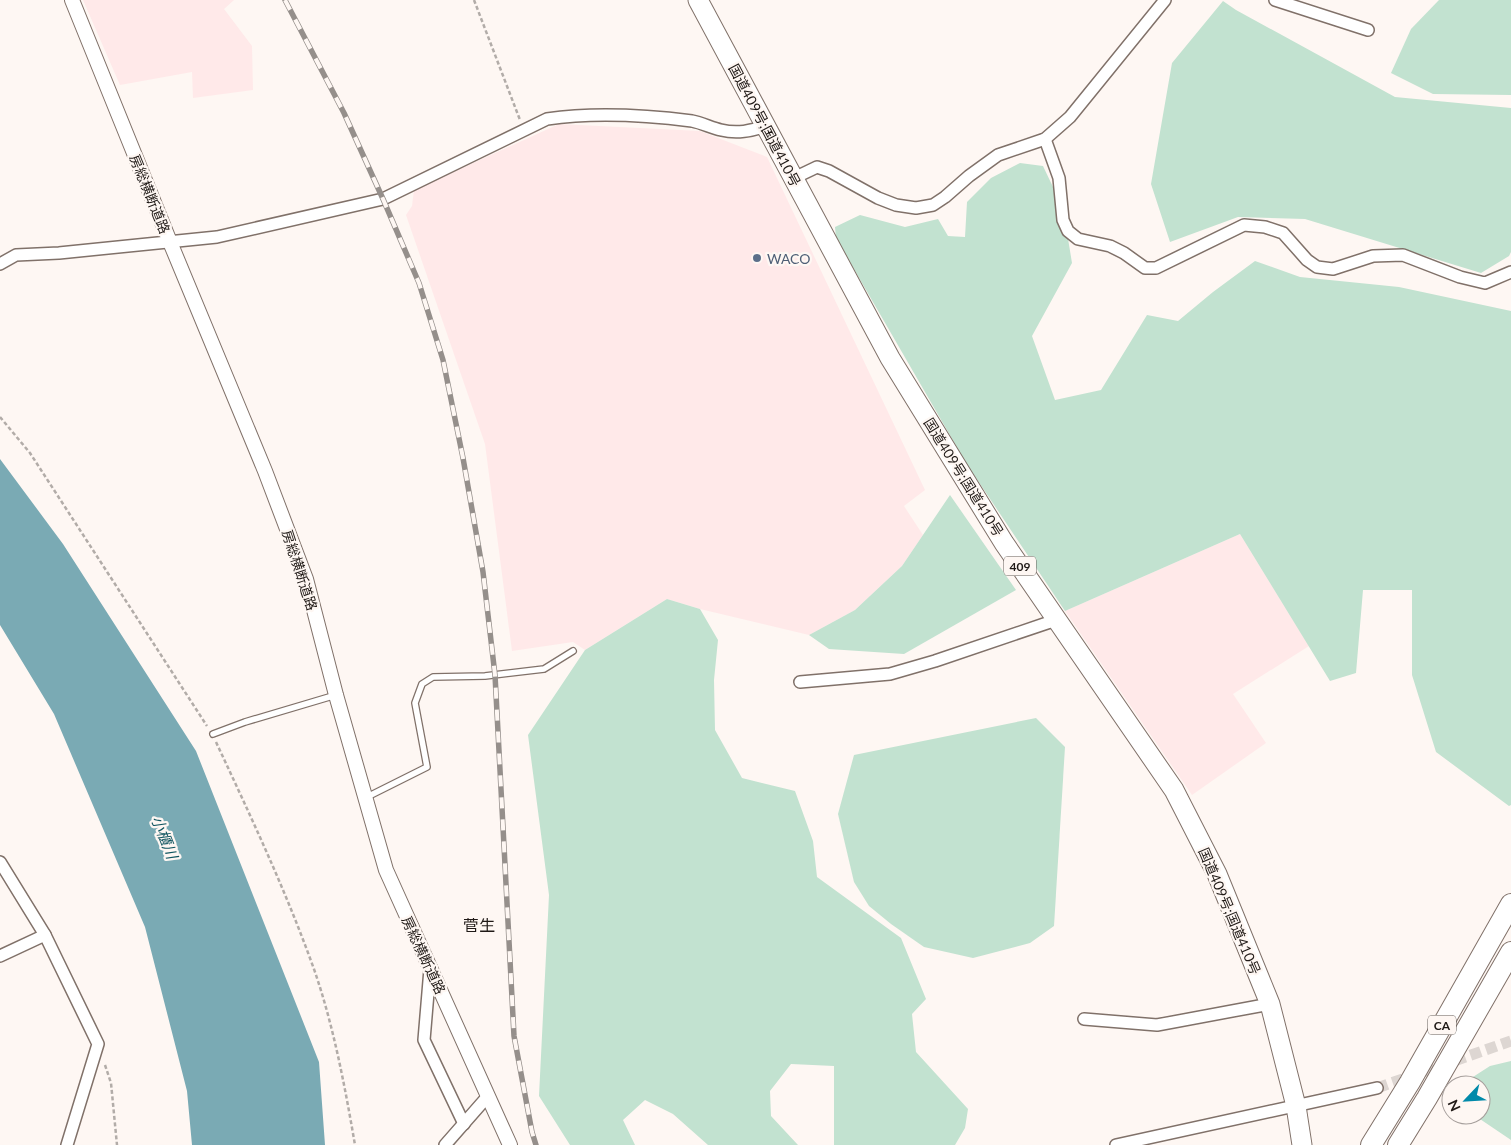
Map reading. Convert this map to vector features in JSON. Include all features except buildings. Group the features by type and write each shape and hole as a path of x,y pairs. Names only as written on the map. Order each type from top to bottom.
{"highway":[{"name":"国道409号;国道410号","path":"698,0 890,358 1004,543 1174,790 1217,874 1270,1004 1296,1106 1302,1145"},
{"name":"CA","path":"1371,1145 1410,1082 1511,904"},
{"name":"CA","path":"1398,1145 1511,952"}],"street":[{"name":"房総横断道路","path":"72,0 264,471 306,580 336,695 386,870 510,1145"},
{"path":"794,178 817,167 829,171 878,198 896,204 916,208 933,204 945,197 968,176 998,155 1045,139 1070,117 1165,0"},
{"path":"1276,0 1368,30"},
{"path":"0,264 16,255 59,253 217,237 383,199 547,119 577,115 629,116 694,122 738,133 766,126"},
{"path":"1045,139 1059,178 1063,220 1068,231 1078,239 1110,246 1124,253 1144,268 1156,268 1244,225 1265,227 1283,233 1307,260 1316,267 1333,269 1373,256 1403,255 1460,277 1485,283 1511,272"},
{"path":"800,682 890,674 935,661 1056,620"},
{"path":"0,862 45,935 98,1044 67,1145"},
{"path":"0,956 45,935"},
{"path":"430,969 424,1040 464,1124"},
{"path":"1084,1019 1157,1025 1270,1004"},
{"path":"1116,1145 1377,1088"},
{"path":"445,1145 488,1096"}],"lane":[{"path":"365,798 427,767 415,703 422,684 433,677 485,676 544,669 573,651"},
{"path":"213,734 245,722 336,695"}],"path":[{"path":"474,0 524,131"},
{"path":"0,417 30,454 213,734 279,877 315,973 338,1054 355,1145"},
{"path":"98,1044 110,1083 117,1145"}],"shaded area":[{"path":"83,0 234,0 224,9 252,46 253,90 193,98 192,72 120,85"},
{"path":"559,124 700,131 767,157 925,490 904,506 923,535 902,566 855,610 809,635 700,609 667,599 585,650 573,642 512,651 485,444 406,215 412,206 414,190"},
{"path":"1240,534 1309,646 1233,694 1266,743 1192,795 1065,611"}],"green space":[{"path":"1439,0 1511,0 1511,95 1433,94 1391,73 1411,29"},
{"path":"1223,1 1236,10 1395,97 1511,108 1511,252 1509,256 1481,273 1305,219 1238,217 1170,242 1151,184 1172,63"},
{"path":"1020,163 1043,166 1053,187 1060,190 1072,263 1032,336 1055,400 1101,390 1147,315 1178,321 1255,261 1300,277 1399,287 1511,311 1511,805 1509,806 1436,752 1412,675 1412,590 1363,590 1356,673 1330,681 1240,534 1065,611 966,463 836,238 835,227 860,215 905,227 938,219 948,236 965,237 967,202 991,178"},
{"path":"950,495 1016,590 904,654 829,649 809,635 855,610 902,566"},
{"path":"667,599 700,609 718,640 714,680 715,730 742,778 795,791 813,841 817,877 901,938 926,999 912,1014 916,1052 968,1109 965,1128 955,1145 834,1145 834,1066 791,1064 770,1091 771,1116 798,1145 708,1145 673,1114 645,1100 623,1120 635,1145 570,1145 539,1096 549,895 528,735 585,650"},
{"path":"1036,718 1065,747 1054,926 1030,943 973,958 924,947 869,906 854,882 838,814 854,755"},
{"path":"1511,1061 1511,1140 1489,1125 1491,1125 1491,1075 1476,1075 1490,1066"}],"water":[{"name":"小櫃川","path":"0,459 63,544 196,751 319,1062 325,1145 192,1145 187,1091 145,927 54,714 0,625"}],"tunnel":[{"path":"1377,1088 1511,1041"}],"railway":[{"path":"285,0 344,113 383,199 419,283 443,360 483,572 495,675 514,1036 536,1145"}],"place":[{"name":"WACO","path":"757,258"}],"district":[{"name":"菅生","path":"479,924"}]}
